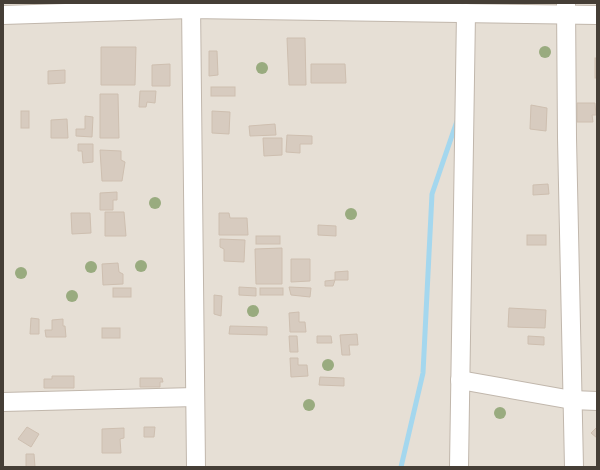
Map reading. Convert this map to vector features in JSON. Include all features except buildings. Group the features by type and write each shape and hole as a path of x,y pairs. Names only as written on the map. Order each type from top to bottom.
{"street":[{"path":"191,6 196,467"},
{"path":"3,16 191,6 466,13 566,9 597,15"},
{"path":"566,9 567,138 574,467"},
{"path":"459,467 466,13"},
{"path":"460,380 572,400 597,401"},
{"path":"3,402 195,397"}],"shaded area":[{"path":"3,3 597,3 597,467 3,467"}],"waterway":[{"path":"401,467 423,373 432,194 457,121"}]}
